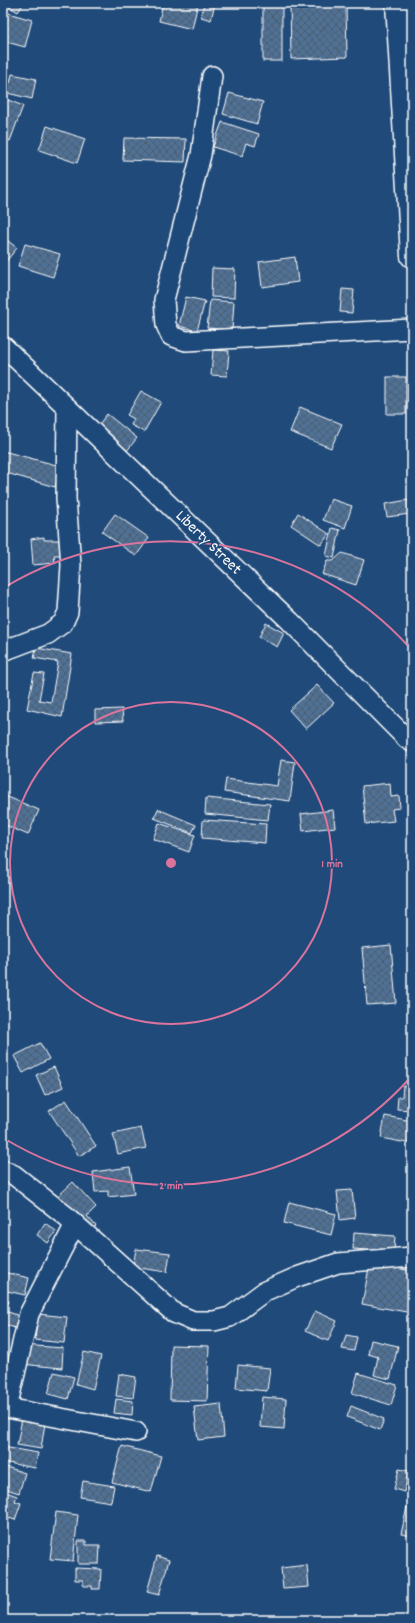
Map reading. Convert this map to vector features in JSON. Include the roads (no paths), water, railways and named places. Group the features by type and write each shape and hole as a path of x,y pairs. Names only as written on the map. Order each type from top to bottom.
{"main road":[{"path":"398,3 412,256"}],"street":[{"path":"212,76 201,155 164,300 166,325 171,336 186,340 412,329"},
{"name":"Liberty Street","path":"3,346 129,465 290,621 407,739 412,742"},
{"path":"3,651 48,634 63,623 68,612 71,564 66,498 67,408"},
{"path":"3,1170 14,1175 75,1224 174,1313 192,1320 214,1321 230,1318 265,1291 297,1277 338,1263 412,1257"},
{"path":"75,1224 29,1314 7,1408 136,1432"}]}
